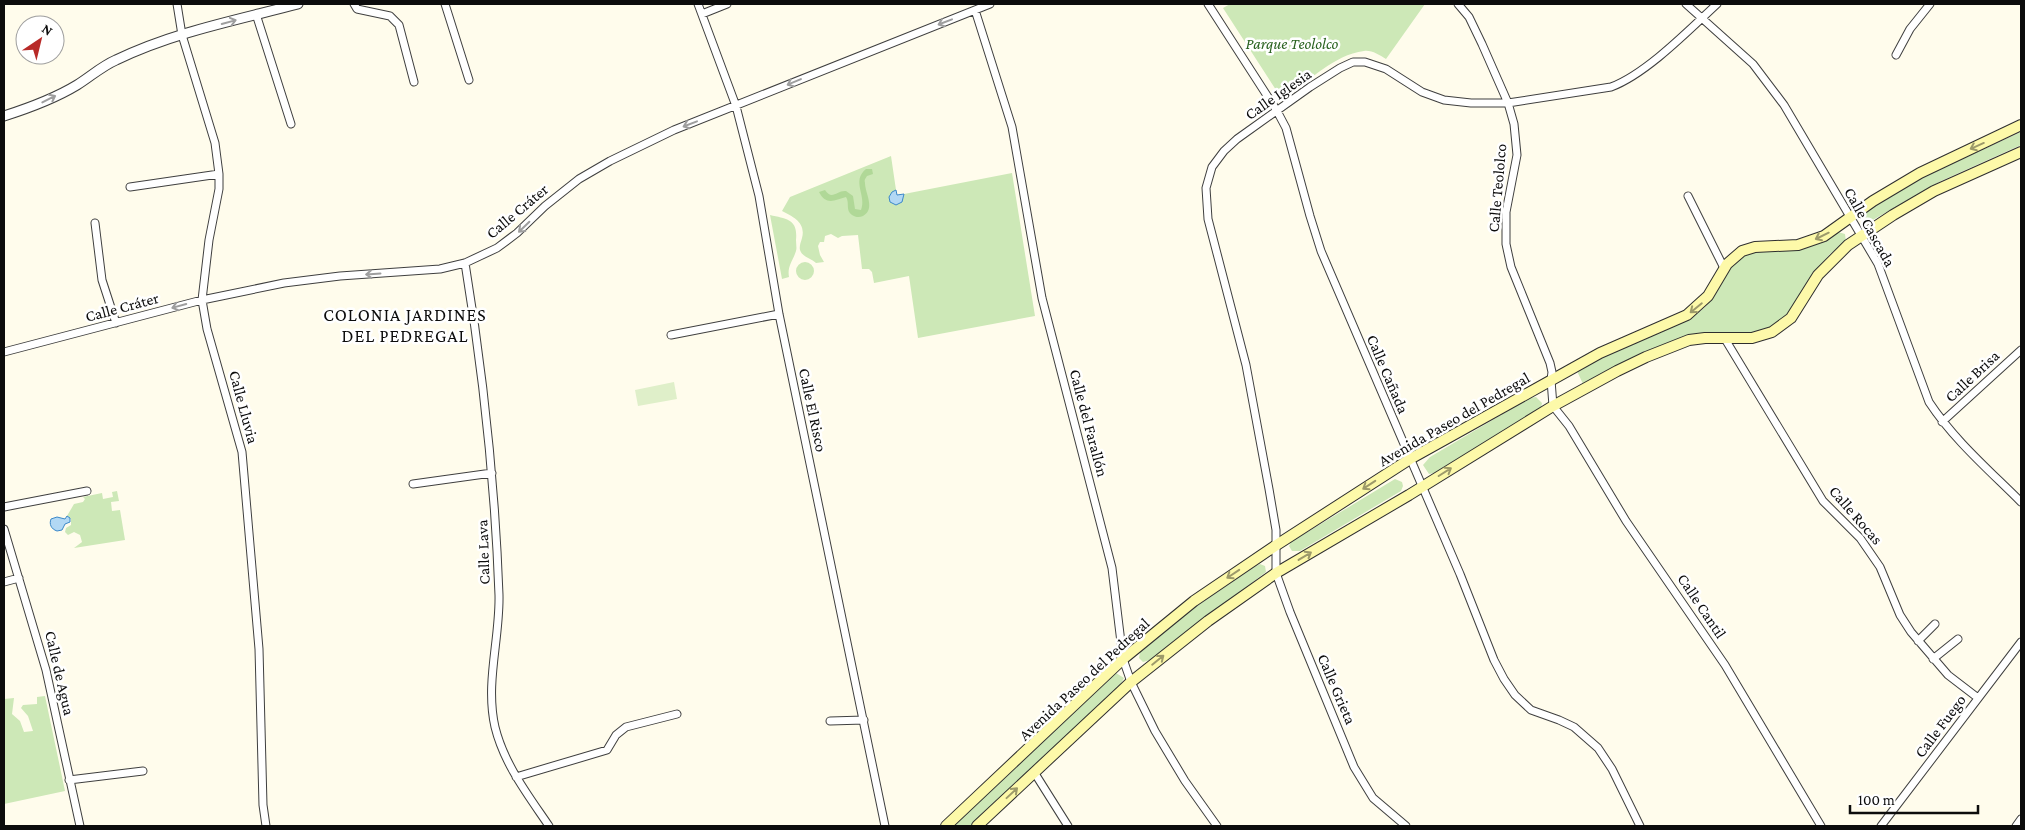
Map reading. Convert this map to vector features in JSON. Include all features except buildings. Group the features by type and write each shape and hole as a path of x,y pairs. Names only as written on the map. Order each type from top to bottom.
{"main road":[{"name":"Avenida Paseo del Pedregal","path":"946,826 1123,659 1194,601 1275,546 1410,459 1627,340 1687,315 1708,296 1724,268 1736,255 1748,248 1804,243 1824,236 1873,201 1920,173 2021,125"},
{"path":"977,826 1132,682 1208,621 1276,573 1553,406 1617,371 1684,342 1705,338 1759,337 1779,328 1796,311 1826,266 1848,245 1934,191 2021,152"}],"street":[{"name":"Calle Lluvia","path":"177,4 182,35 215,144 219,174 220,189 209,240 202,300 207,329 242,452 259,649 262,789 266,826"},
{"path":"4,116 34,107 76,86 114,60 182,35 295,4"},
{"path":"354,4 357,9 390,16 399,26 414,82"},
{"path":"446,4 469,80"},
{"name":"Calle El Risco","path":"698,4 736,106 759,196 779,314 886,826"},
{"path":"702,14 727,4"},
{"name":"Calle Cráter","path":"4,352 202,300 284,283 340,276 440,269 465,263 497,248 579,179 610,161 674,130 990,4"},
{"name":"Calle Cañada","path":"1208,4 1286,128 1321,250 1494,660 1515,695 1531,710 1574,727 1598,748 1612,769 1640,826"},
{"name":"Calle Teololco","path":"1458,4 1469,17 1508,103 1514,124 1517,155 1506,212 1506,244 1511,267 1550,363 1553,406"},
{"name":"Calle Cascada","path":"1686,4 1753,64 1774,91 1878,264 1929,402 1942,422 2021,502"},
{"name":"Calle Iglesia","path":"1275,546 1276,530 1248,375 1208,219 1206,188 1212,167 1224,152 1237,139 1310,87 1353,62 1365,62 1386,69 1422,92 1444,100 1471,103 1508,103 1611,87 1626,82 1717,4"},
{"path":"1896,55 1910,29 1930,4"},
{"name":"Calle del Farallón","path":"975,10 1012,127 1042,298 1112,568 1123,659 1154,731 1168,756 1217,826"},
{"path":"256,14 292,124"},
{"path":"130,186 219,174"},
{"path":"1688,196 1724,268"},
{"path":"95,223 102,280 116,323"},
{"name":"Calle Lava","path":"465,263 492,473 496,520 499,597 492,673 492,710 495,728 501,745 516,777 549,826"},
{"path":"671,335 779,314"},
{"name":"Calle Rocas","path":"1725,339 1823,501 1860,538 1880,567 1900,614 1918,641 1948,675 1978,698"},
{"name":"Calle Brisa","path":"1942,422 2021,350"},
{"name":"Calle Cantil","path":"1553,406 1569,426 1626,521 1725,665 1821,826"},
{"path":"413,484 492,473"},
{"path":"4,507 87,491"},
{"name":"Calle de Agua","path":"4,528 46,670 80,826"},
{"name":"Calle Grieta","path":"1275,546 1276,573 1290,612 1354,767 1373,798 1391,816 1406,826"},
{"path":"4,582 20,578"},
{"path":"1918,641 1935,624"},
{"path":"1933,659 1958,639"},
{"name":"Calle Fuego","path":"1881,826 2021,642"},
{"path":"516,777 607,750 616,735 626,727 677,714"},
{"path":"830,721 864,720"},
{"path":"69,780 143,771"},
{"path":"1034,772 1068,826"},
{"path":"2016,826 2021,819"}],"green space":[{"name":"Parque Teololco","path":"1230,4 1425,4 1386,59 1370,51 1353,53 1332,63 1286,95 1278,93 1223,8"},
{"path":"2021,132 2021,145 1941,181 1871,221 1865,218 1864,212 1923,177"},
{"path":"891,156 896,190 890,195 890,202 904,197 904,194 1012,173 1035,316 918,338 909,276 874,283 872,272 869,269 862,269 858,235 838,238 831,234 825,236 824,242 820,242 818,246 824,262 816,263 801,252 800,246 803,233 801,224 795,218 782,211 790,197"},
{"path":"866,169 872,169 873,174 867,176 865,180 869,209 863,216 856,217 850,213 846,197 828,201 819,192 825,190 832,195 846,191 853,196 855,209 861,210 862,199 859,184 860,178"},
{"path":"770,215 790,221 796,233 796,251 790,267 789,277 782,279"},
{"path":"1838,232 1845,234 1846,242 1830,254 1814,272 1787,314 1770,328 1752,333 1705,333 1615,367 1583,384 1577,371 1603,357 1688,319 1699,312 1714,296 1735,262 1743,256 1757,252 1792,250 1806,247 1819,243"},
{"path":"805,262 811,265 814,271 811,277 805,280 799,277 796,271 799,265"},
{"path":"674,382 677,399 638,406 635,390"},
{"path":"1536,397 1542,403 1541,408 1434,473 1429,474 1423,465 1430,457 1530,398"},
{"path":"1395,479 1402,482 1401,491 1300,551 1292,551 1289,546 1291,542"},
{"path":"117,491 119,501 111,502 112,511 120,510 125,540 74,548 82,542 80,535 74,532 68,535 65,532 66,528 71,525 71,519 67,516 74,504 83,502 85,499 83,497 102,493 103,499 113,497 112,492"},
{"path":"1260,564 1265,566 1266,572 1150,660 1143,662 1139,658 1140,652 1194,608"},
{"path":"1116,673 1124,678 1118,689 971,826 953,826"},
{"path":"45,696 65,791 4,804 4,699 14,698 12,714 20,721 24,732 33,731 28,716 21,708 23,705 37,704 37,697"}],"water":[{"path":"896,190 897,195 904,194 902,202 896,205 890,202 889,197"},
{"path":"67,516 70,518 70,522 65,524 62,530 57,531 52,528 50,524 51,519 57,517 65,519"}],"district":[{"name":"COLONIA JARDINES DEL PEDREGAL","path":"405,325"}]}
